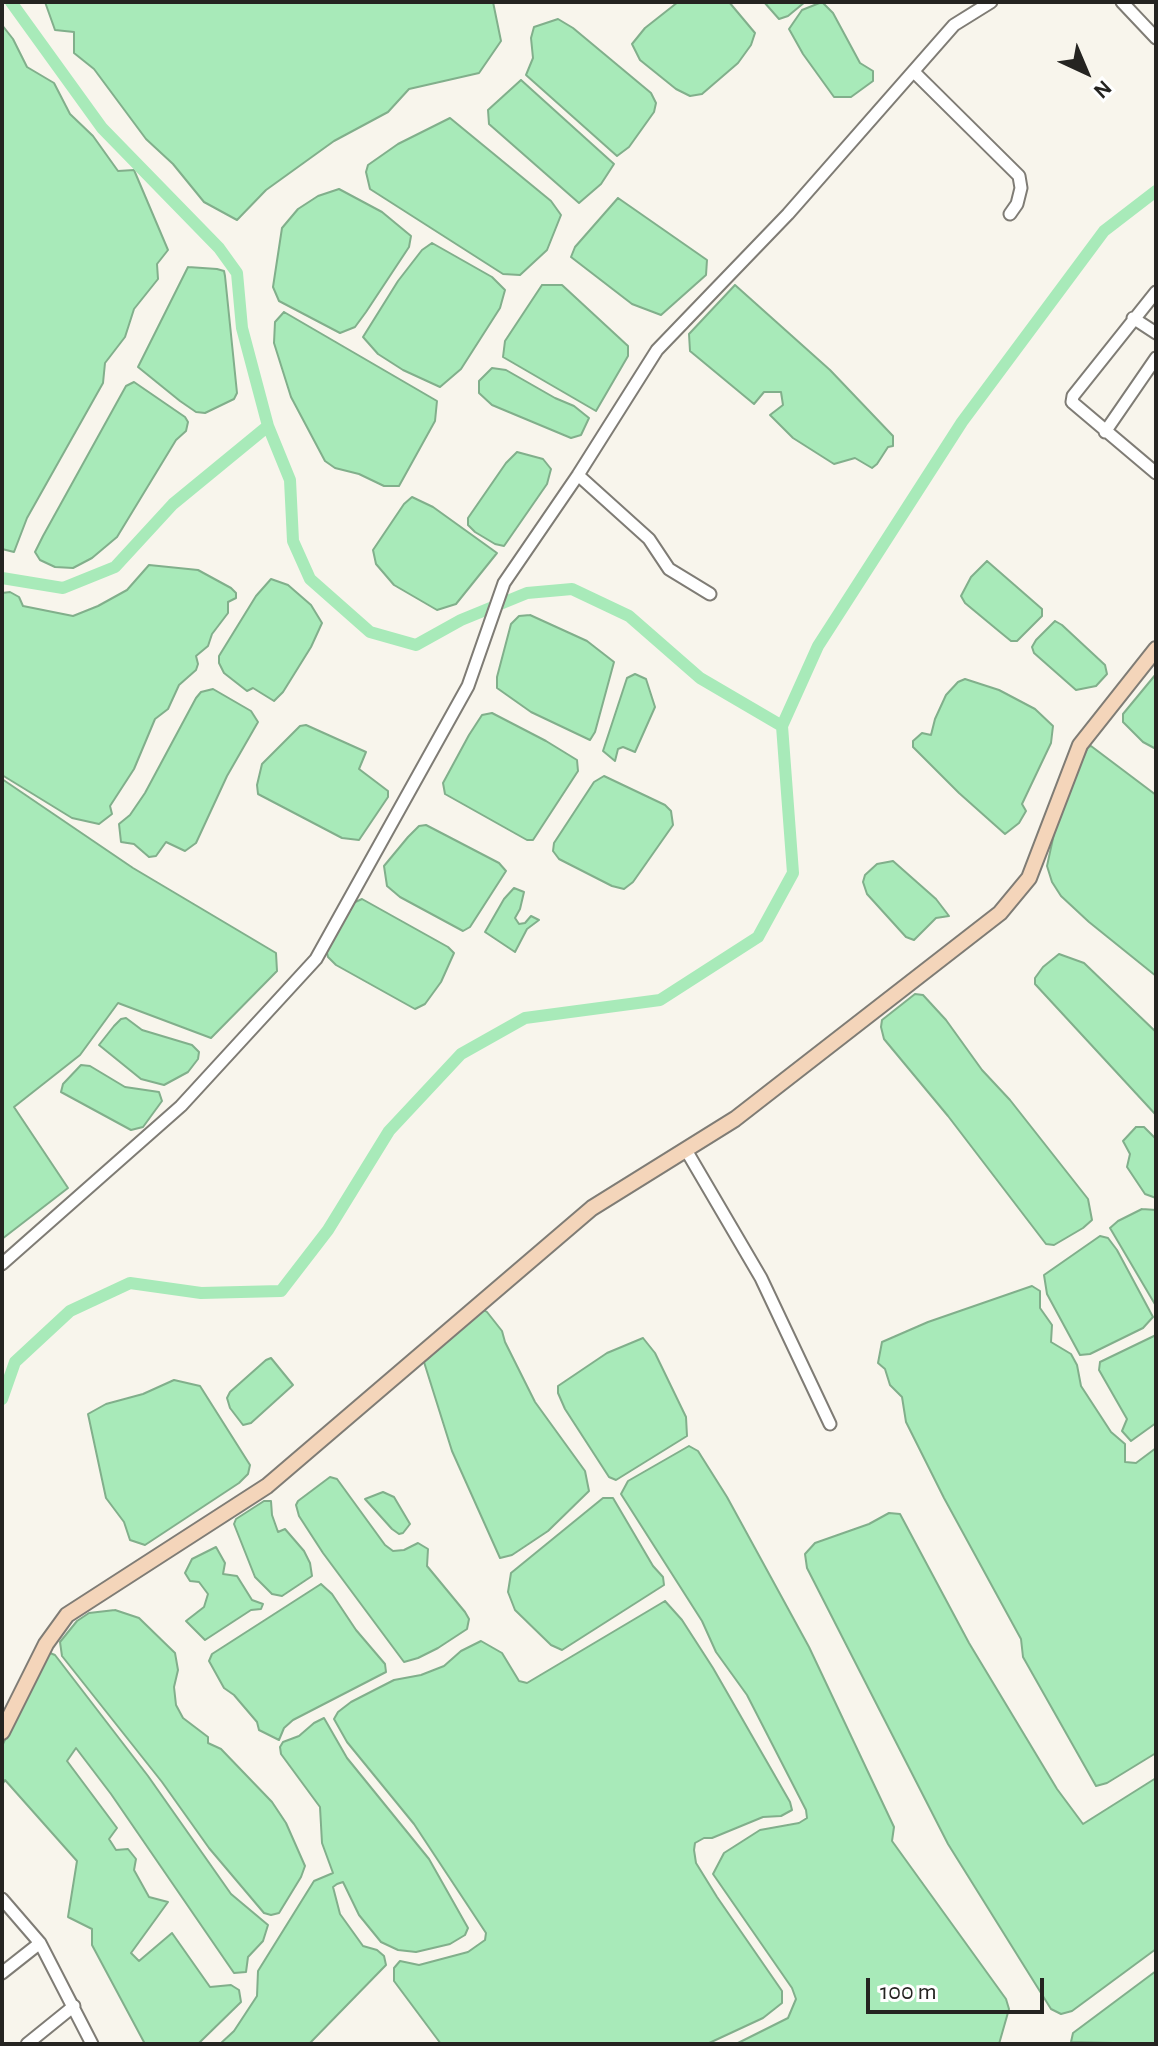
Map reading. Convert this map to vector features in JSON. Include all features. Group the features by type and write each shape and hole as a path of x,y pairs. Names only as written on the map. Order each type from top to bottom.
{"street":[{"path":"2,1264 181,1106 316,959 468,686 504,583 578,475 657,350 788,214 954,25 991,2"},
{"path":"1122,2 1156,38"},
{"path":"914,72 1019,176 1021,188 1017,204 1010,214"},
{"path":"1156,292 1073,396 1072,402 1156,473"},
{"path":"1133,318 1156,333"},
{"path":"1105,432 1156,358"},
{"path":"578,475 649,539 669,569 710,594"},
{"path":"2,1732 46,1644 67,1615 267,1486 592,1208 735,1119 1000,913 1029,878 1080,745 1156,649"},
{"path":"686,1150 761,1278 830,1424"},
{"path":"2,1899 40,1943 92,2044"},
{"path":"2,1973 40,1943"},
{"path":"27,2044 74,2006"}],"shaded area":[{"path":"45,2 493,2 501,41 479,73 409,89 388,112 334,141 266,190 237,220 204,202 173,164 146,139 94,69 74,53 74,32 55,30"},
{"path":"678,2 729,2 755,33 751,45 738,63 702,94 690,96 676,89 640,60 632,44 645,28"},
{"path":"764,2 805,2 788,16 779,19"},
{"path":"822,2 833,13 860,63 873,71 873,81 851,97 834,97 789,29 802,10"},
{"path":"558,19 651,93 656,103 654,112 629,147 617,156 526,75 533,58 531,38 534,27"},
{"path":"2,25 27,67 54,83 70,114 93,136 118,171 134,170 168,250 157,264 158,279 134,309 125,337 105,363 103,383 27,518 14,552 2,549"},
{"path":"521,80 614,164 601,184 579,203 489,124 488,110"},
{"path":"450,118 551,201 561,215 547,250 520,275 503,274 370,189 366,172 368,165 398,144"},
{"path":"339,189 382,212 411,236 409,247 366,312 355,327 340,333 279,301 273,287 282,228 298,209 318,196"},
{"path":"618,198 707,260 706,275 661,315 632,304 571,257 575,247"},
{"path":"432,243 492,277 505,290 500,308 461,369 440,387 378,354 363,337 398,281 422,250"},
{"path":"188,267 217,269 224,271 225,276 237,393 234,399 205,413 196,412 138,367"},
{"path":"542,285 562,285 628,346 628,356 596,411 503,357 505,341"},
{"path":"735,285 830,370 893,436 893,446 888,447 872,468 855,458 834,464 793,438 770,415 783,405 781,392 764,392 754,404 690,351 689,334"},
{"path":"284,312 437,401 435,421 399,486 384,486 359,474 335,468 325,461 291,397 274,343 275,322"},
{"path":"492,368 506,370 574,406 589,418 581,435 571,438 492,405 479,393 479,381"},
{"path":"134,382 185,417 188,422 186,431 176,440 117,537 92,558 73,568 55,567 40,560 35,552 43,536 126,386"},
{"path":"517,452 543,459 551,469 547,484 504,546 475,532 468,525 468,518"},
{"path":"412,497 433,507 497,553 456,604 437,610 394,585 376,564 373,550"},
{"path":"987,561 1042,609 1042,616 1017,641 1011,641 965,603 961,596 971,577"},
{"path":"149,565 198,570 231,588 236,598 228,602 228,613 212,634 208,646 196,656 196,670 179,685 168,709 155,719 134,769 110,806 112,814 99,824 72,818 2,775 2,593 10,592 19,597 23,606 73,616 127,590"},
{"path":"271,579 288,585 311,605 322,623 311,647 274,701 253,688 247,691 224,673 219,663 219,656 256,596"},
{"path":"530,615 587,641 614,662 595,732 590,740 531,712 497,688 511,624 519,616"},
{"path":"1055,621 1105,665 1107,674 1096,686 1076,690 1034,653 1032,647 1036,640"},
{"path":"635,674 646,679 655,707 635,752 623,747 618,749 615,761 603,751 627,678"},
{"path":"1156,674 1156,749 1143,742 1123,722 1123,714"},
{"path":"965,679 999,690 1035,709 1053,726 1051,743 1022,804 1026,811 1019,823 1005,834 913,747 913,741 922,733 931,735 946,695"},
{"path":"213,689 251,711 258,722 227,776 196,843 185,851 166,842 156,856 149,857 134,844 121,842 119,824 130,815 145,793 196,698 201,692"},
{"path":"492,713 577,760 578,771 533,840 527,840 445,794 443,783 469,735 482,715"},
{"path":"306,725 366,752 359,769 388,791 388,797 359,840 342,838 258,794 262,764 300,726"},
{"path":"1091,746 1156,795 1156,976 1061,896 1047,866 1055,829 1070,786"},
{"path":"604,776 665,805 671,811 673,825 633,882 624,889 559,859 553,851 554,843 594,782"},
{"path":"2,779 133,868 276,953 277,971 211,1038 118,1003 80,1055 14,1107 68,1188 2,1239"},
{"path":"426,825 499,863 506,871 470,927 463,931 400,897 387,886 384,866 419,826"},
{"path":"893,861 936,899 949,916 936,918 914,940 906,937 867,894 863,882 865,875 877,864"},
{"path":"514,888 524,892 515,918 519,924 525,923 531,916 539,920 527,929 515,952 485,932"},
{"path":"362,899 454,953 441,982 425,1004 415,1009 336,965 328,957 326,949 353,903"},
{"path":"1059,954 1084,963 1156,1032 1156,1115 1035,984 1035,978 1043,967"},
{"path":"915,994 923,995 946,1020 982,1070 1010,1100 1088,1199 1092,1220 1083,1228 1054,1245 1046,1244 948,1116 884,1039 882,1020"},
{"path":"126,1018 142,1030 192,1045 199,1052 198,1059 188,1072 164,1085 141,1079 99,1045 121,1019"},
{"path":"81,1065 90,1066 125,1087 159,1092 162,1101 143,1127 131,1130 61,1092 63,1084"},
{"path":"1136,1127 1144,1127 1156,1139 1156,1198 1145,1194 1127,1167 1130,1154 1123,1141"},
{"path":"1142,1209 1156,1210 1156,1306 1110,1228"},
{"path":"1100,1236 1108,1238 1117,1250 1153,1317 1143,1328 1090,1354 1080,1355 1047,1294 1044,1275"},
{"path":"1032,1286 1040,1291 1040,1308 1052,1325 1051,1342 1071,1354 1077,1365 1081,1386 1111,1432 1125,1444 1125,1462 1136,1463 1156,1448 1156,1753 1107,1783 1096,1786 1023,1657 1021,1639 906,1422 902,1397 890,1385 885,1369 878,1363 882,1342 928,1322"},
{"path":"482,1309 502,1331 535,1402 585,1471 589,1491 548,1531 512,1555 500,1558 452,1451 424,1362"},
{"path":"1156,1335 1156,1423 1131,1441 1122,1431 1127,1419 1099,1370 1100,1362"},
{"path":"643,1338 655,1353 686,1417 687,1436 616,1480 609,1477 565,1409 558,1386 607,1353"},
{"path":"271,1358 293,1385 251,1423 243,1425 230,1408 227,1398 230,1392"},
{"path":"174,1380 200,1386 250,1465 248,1474 239,1483 145,1545 130,1540 124,1522 106,1498 88,1414 106,1404 143,1394"},
{"path":"689,1446 698,1451 727,1497 809,1647 894,1827 892,1841 1006,1999 1009,2009 999,2044 736,2044 788,2018 796,1999 792,1988 713,1874 724,1853 760,1830 799,1823 807,1818 806,1810 747,1695 716,1652 702,1621 621,1494 628,1481"},
{"path":"330,1477 337,1479 385,1545 393,1551 404,1550 418,1543 428,1549 427,1566 465,1612 469,1619 467,1629 438,1648 404,1662 299,1516 298,1501"},
{"path":"383,1492 394,1497 410,1524 403,1533 392,1529 365,1499"},
{"path":"603,1498 613,1498 653,1566 663,1577 664,1585 562,1650 551,1645 515,1610 508,1592 511,1573"},
{"path":"264,1501 271,1501 278,1532 285,1529 310,1563 312,1576 282,1596 272,1594 255,1577 234,1524 236,1519"},
{"path":"889,1513 900,1514 969,1643 1057,1789 1083,1824 1156,1778 1156,1949 1072,2011 1061,2014 1051,2009 948,1844 807,1568 805,1554 815,1543 869,1524"},
{"path":"216,1547 225,1563 223,1574 237,1576 252,1600 263,1604 261,1609 251,1610 205,1640 186,1621 204,1607 208,1594 199,1582 190,1581 185,1573 192,1559"},
{"path":"321,1584 385,1664 386,1672 293,1720 284,1728 279,1740 259,1730 257,1722 224,1688 209,1661 212,1654"},
{"path":"665,1601 682,1620 713,1668 790,1802 792,1810 781,1816 763,1817 712,1838 704,1838 695,1843 694,1850 696,1863 717,1897 782,1991 782,2003 763,2018 707,2044 441,2044 394,1981 394,1968 400,1961 419,1965 468,1952 485,1940 486,1933 414,1824 347,1742 334,1719 351,1702 394,1680 421,1675 444,1666 461,1651 481,1641 502,1653 519,1681 527,1683"},
{"path":"115,1610 139,1618 175,1653 178,1670 174,1687 176,1705 183,1718 208,1737 208,1743 221,1749 272,1802 286,1823 305,1866 279,1913 264,1913 209,1848 162,1782 62,1656 60,1642 77,1621 89,1613"},
{"path":"50,1653 55,1655 148,1776 231,1894 268,1925 263,1941 248,1957 246,1972 234,1973 76,1748 67,1761 117,1828 109,1839 116,1850 128,1849 136,1859 134,1870 149,1897 168,1902 131,1953 139,1961 172,1933 210,1987 231,1985 239,1990 241,2002 198,2044 145,2044 92,1945 92,1929 68,1917 77,1861 5,1780 2,1785 2,1746 44,1657"},
{"path":"324,1718 347,1758 429,1859 468,1928 465,1935 450,1944 416,1952 398,1950 381,1942 359,1915 343,1882 337,1884 333,1887 340,1914 363,1946 377,1950 384,1956 386,1965 309,2044 220,2044 234,2031 257,1996 258,1971 314,1881 333,1873 322,1843 320,1807 281,1754 280,1747 283,1742 299,1736"},
{"path":"1156,1971 1156,2044 1071,2042 1073,2033"}],"waterway":[{"path":"11,2 102,128 219,248 237,273 242,328 268,426 290,480 293,541 310,579 370,632 416,645 461,620 527,593 572,589 629,616 700,678 782,726"},
{"path":"2,1399 15,1362 70,1311 130,1283 201,1293 281,1291 328,1230 389,1131 461,1054 525,1018 660,1000 758,937 793,873 782,726 818,646 962,422 1104,231 1156,191"},
{"path":"2,578 63,588 115,567 173,504 268,426"}]}
